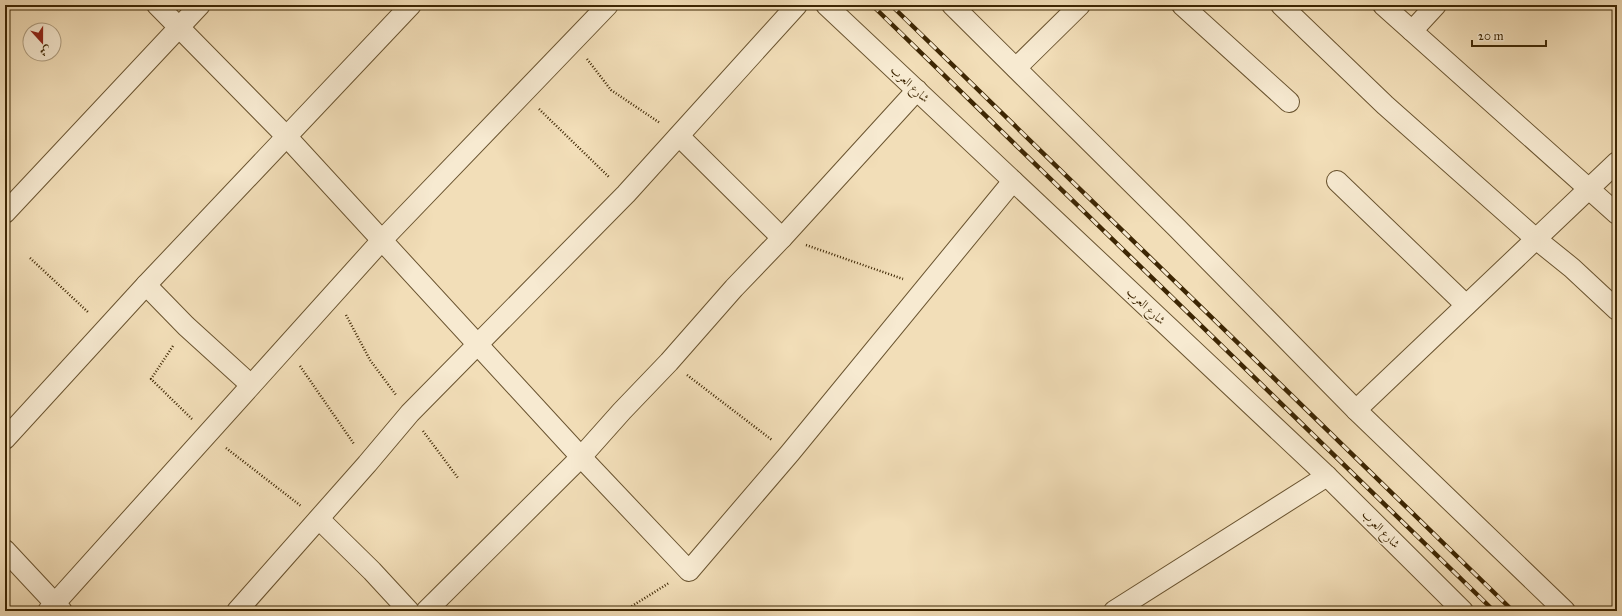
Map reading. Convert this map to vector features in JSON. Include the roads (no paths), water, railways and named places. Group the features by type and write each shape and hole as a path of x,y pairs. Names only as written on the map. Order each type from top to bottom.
{"street":[{"path":"157,5 286,137 580,457 689,571 790,453 1013,181"},
{"path":"5,213 200,5"},
{"path":"5,439 146,285 410,5"},
{"path":"5,550 55,608 251,385 382,240 608,5"},
{"path":"237,611 319,519 410,413 626,194 797,5"},
{"name":"شارع العرب","path":"826,5 1327,476 1463,611"},
{"path":"952,5 1177,228 1356,410 1565,611"},
{"path":"1016,68 1080,5"},
{"path":"1182,5 1289,102"},
{"path":"1281,5 1385,105 1536,239 1572,268 1617,310"},
{"path":"1383,5 1590,188 1617,214"},
{"path":"1412,31 1436,5"},
{"path":"426,611 580,457 669,362 734,288 782,238 916,90"},
{"path":"679,136 782,238"},
{"path":"1356,410 1617,162"},
{"path":"1337,181 1466,305"},
{"path":"146,285 186,326 251,385"},
{"path":"1114,611 1327,476"},
{"path":"319,519 372,571 409,611"}],"railway":[{"path":"872,5 1494,611"},
{"path":"891,5 1513,611"}]}
